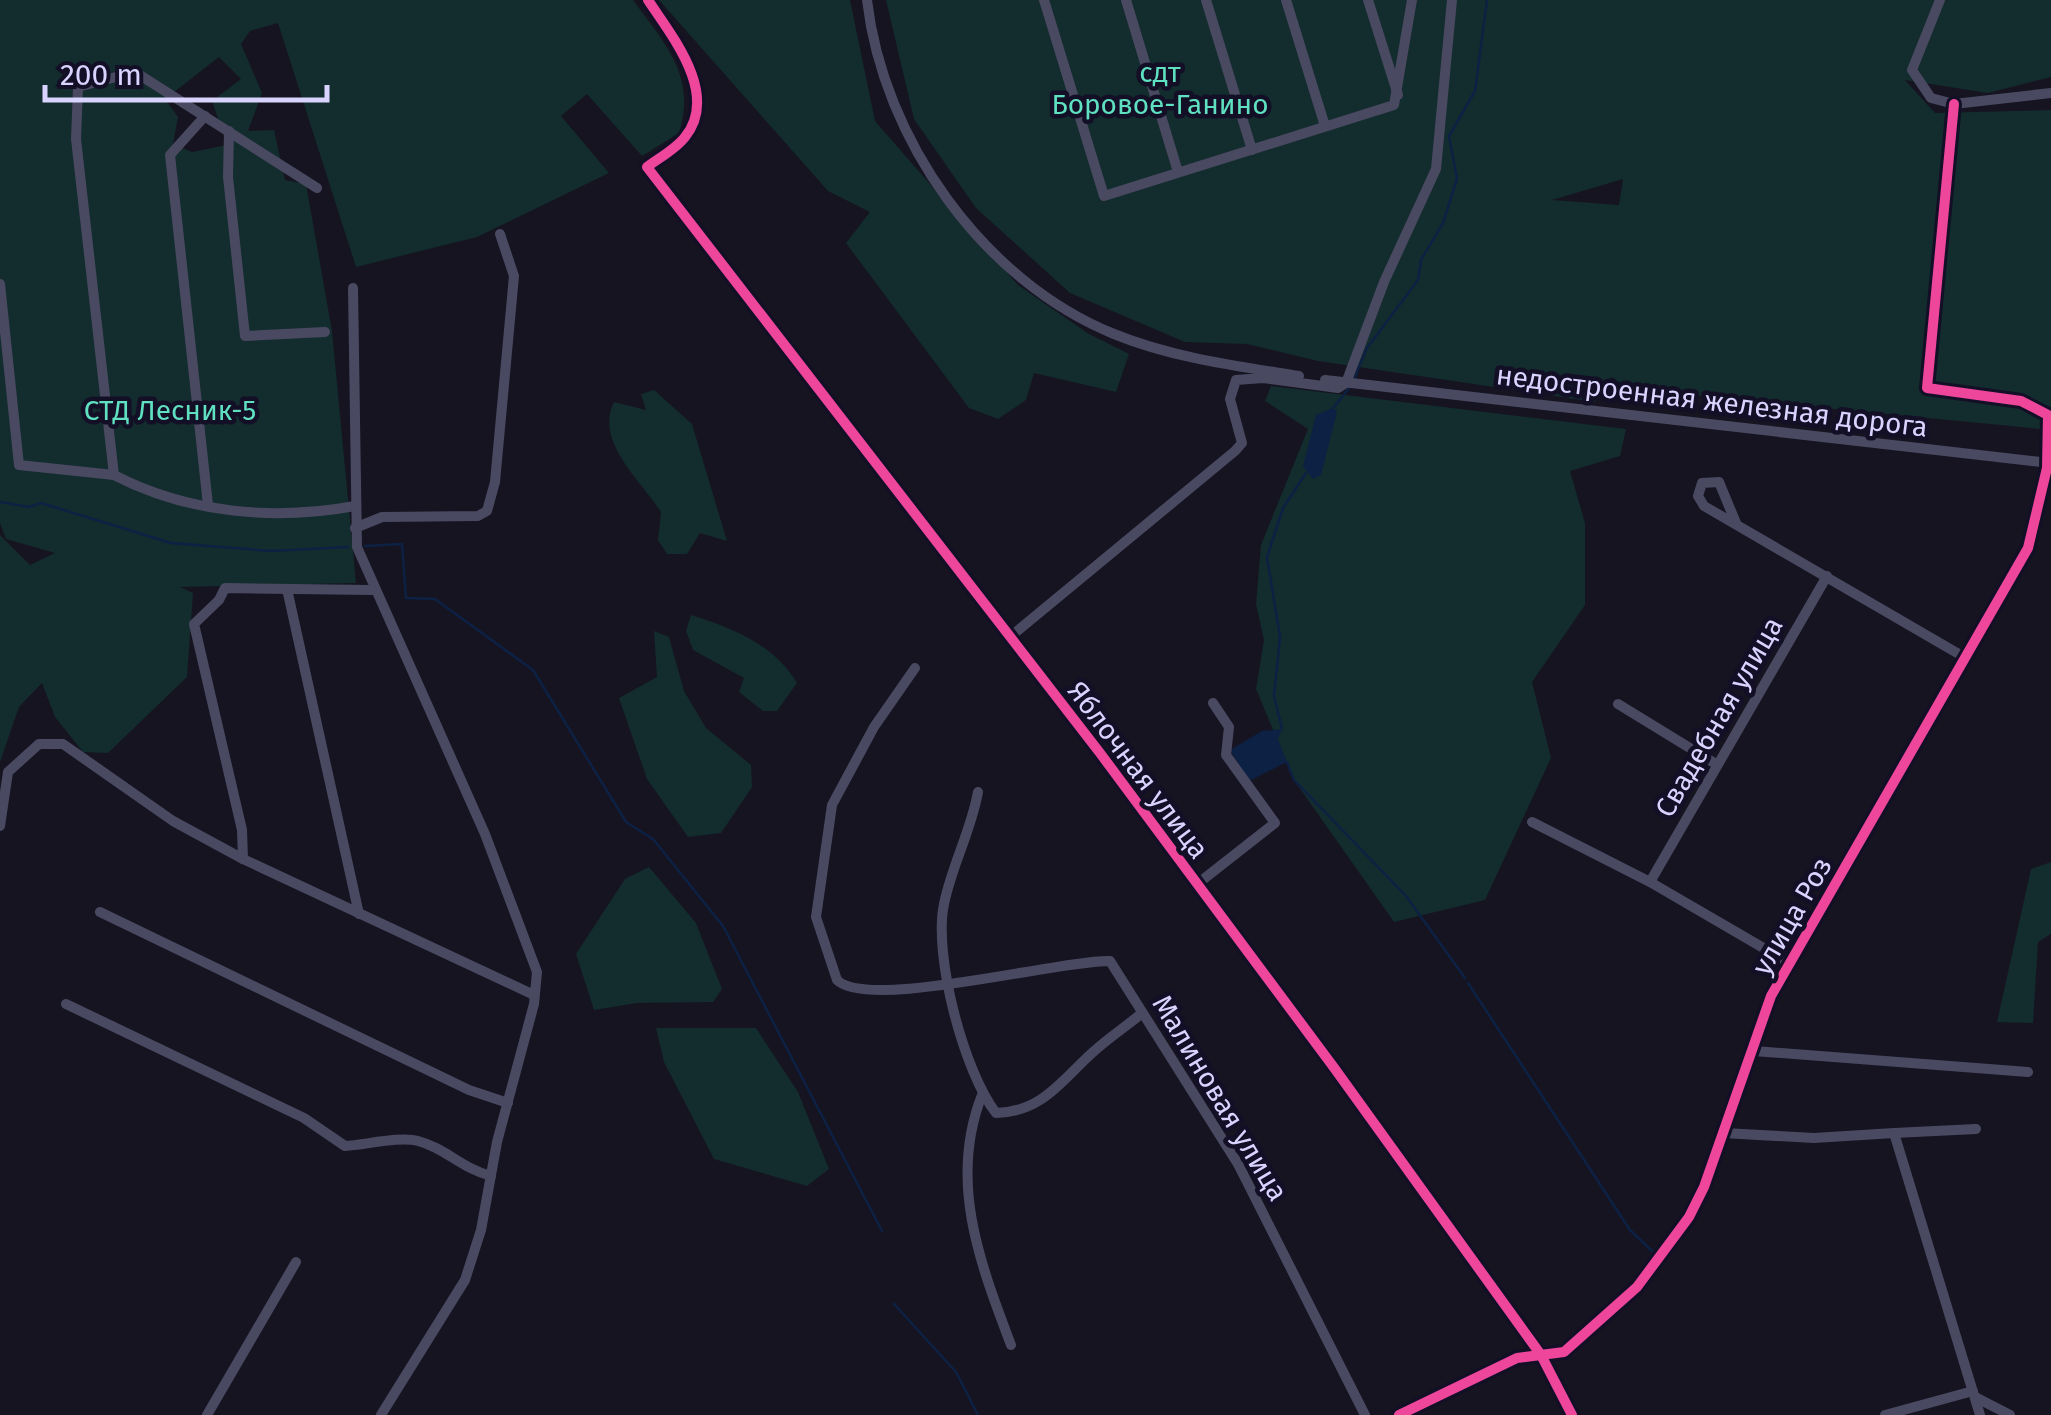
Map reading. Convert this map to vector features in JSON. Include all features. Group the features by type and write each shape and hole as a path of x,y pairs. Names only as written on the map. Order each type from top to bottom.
{"street":[{"name":"Яблочная улица","path":"648,0 685,57 698,99 687,136 647,167 1196,885 1540,1355 1572,1415"},
{"name":"недостроенная железная дорога","path":"867,0 889,92 926,166 965,219 1035,288 1093,324 1138,342 1201,360 1325,380 2049,463"},
{"path":"1044,0 1104,196 1394,105 1412,0"},
{"path":"1126,0 1178,172"},
{"path":"1206,0 1252,150"},
{"path":"1286,0 1325,126"},
{"path":"1368,0 1398,98"},
{"path":"1010,637 1235,451 1242,443 1230,399 1236,380 1264,378 1338,388 1346,383 1384,282 1436,169 1452,0"},
{"path":"1940,0 1912,70 1931,98 1954,104 2051,93"},
{"path":"114,475 76,139 78,87 135,72 318,188"},
{"name":"улица Роз","path":"1399,1415 1517,1358 1564,1352 1637,1287 1689,1218 1772,996 2028,548 2049,463 2048,415 2034,406 1927,388 1954,104"},
{"path":"205,116 170,155 208,505"},
{"path":"228,131 228,177 245,336 325,332"},
{"path":"355,528 382,517 478,516 487,511 495,482 514,276 500,234"},
{"path":"0,284 20,464 114,475 156,497 208,505 305,515 355,506"},
{"path":"353,288 355,528 362,567 516,913 537,972 481,1230 464,1280 437,1330 381,1415"},
{"path":"1736,523 1719,482 1702,483 1698,491 1704,506 1964,658"},
{"name":"Свадебная улица","path":"1650,882 1827,576"},
{"path":"242,859 242,830 194,624 218,600 224,588 372,590"},
{"path":"287,590 359,914"},
{"path":"915,668 874,727 832,805 816,918 837,980 844,987 864,991 947,982"},
{"path":"1196,885 1274,824 1226,755 1229,727 1213,702"},
{"path":"1618,704 1716,764"},
{"path":"0,826 8,772 39,744 63,744 173,821 242,859 534,995"},
{"path":"978,792 972,825 943,905 947,982 982,1095 996,1113 1015,1112 1050,1097 1091,1053 1141,1014"},
{"path":"1532,822 1650,882 1792,964"},
{"path":"100,912 469,1090 508,1103"},
{"name":"Малиновая улица","path":"947,982 1110,960 1238,1164 1364,1411"},
{"path":"66,1004 304,1118 345,1146 375,1146 402,1139 419,1141 468,1171 490,1176"},
{"path":"1754,1051 2028,1072"},
{"path":"982,1095 971,1123 967,1212 974,1246 1011,1344"},
{"path":"1722,1134 1814,1138 1976,1129"},
{"path":"1894,1134 1980,1415"},
{"path":"207,1415 296,1262"},
{"path":"1886,1415 1974,1394 2010,1415"}],"green space":[{"name":"СТД Лесник-5","path":"0,0 633,0 666,46 681,77 684,113 679,133 642,156 587,94 561,116 609,173 477,237 356,267 278,23 250,31 241,44 262,93 248,131 274,130 285,180 306,184 332,331 356,583 180,587 193,593 187,677 108,753 83,752 55,717 42,683 19,707 0,762 0,535 30,565 55,553 6,539 0,523","holes":["219,57 241,79 212,101 227,145 192,152 173,144 178,117 165,99"]},
{"path":"659,0 850,0 875,121 1018,285 1089,334 1129,354 1116,392 1034,373 1026,400 998,419 969,408 846,243 870,212 828,191"},
{"name":"сдт Боровое-Ганино","path":"886,0 2051,0 2051,77 1988,93 1905,80 1935,113 2051,110 2051,430 1628,389 1612,377 1595,402 1318,361 1247,344 1185,342 1070,293 976,208 914,119","holes":["1623,179 1619,205 1552,200"]},
{"path":"1271,386 1626,429 1620,456 1570,471 1585,523 1585,605 1532,682 1551,758 1485,900 1394,922 1294,780 1256,689 1264,640 1256,604 1261,545 1308,429 1265,401"},
{"path":"654,390 692,424 727,541 700,533 687,554 667,554 658,540 661,512 622,460 610,431 609,417 614,402 646,410 641,394"},
{"path":"691,615 751,639 788,669 797,683 777,711 763,711 739,692 744,678 693,650 686,631"},
{"path":"654,631 669,637 684,691 706,728 751,765 752,787 721,833 688,837 647,779 619,698 657,677"},
{"path":"2051,862 2051,934 2038,942 2033,1023 1997,1022 2031,869"},
{"path":"649,867 696,923 722,989 713,1002 637,1003 594,1010 576,954 625,879"},
{"path":"656,1028 756,1028 798,1092 829,1169 807,1186 714,1159 664,1062"}],"water":[{"path":"1333,408 1337,412 1321,475 1313,479 1303,466 1316,415"},
{"path":"1282,729 1278,739 1287,762 1249,781 1230,750 1262,731"}],"waterway":[{"path":"1354,379 1367,348 1418,280 1421,260 1443,223 1457,179 1449,136 1475,91 1487,0"},
{"path":"1333,408 1351,386"},
{"path":"1282,729 1274,696 1280,637 1267,557 1283,508 1306,473"},
{"path":"0,502 29,507 41,503 171,543 271,551 348,547"},
{"path":"365,546 402,544 406,598 435,599 533,670 626,822 653,839 723,926 882,1231"},
{"path":"1287,762 1294,780 1406,896 1465,978"},
{"path":"1468,983 1630,1230 1652,1251"},
{"path":"894,1304 956,1372 978,1415"}],"cycle path":[{"path":"648,0 679,47 695,84 697,102 685,137 647,167 1100,753 1335,1069 1541,1355 1572,1415"},
{"path":"1399,1415 1517,1358 1564,1352 1637,1287 1689,1217 1704,1187 1771,996 2028,548 2047,468 2048,415 2021,401 1927,388 1954,104"}]}
